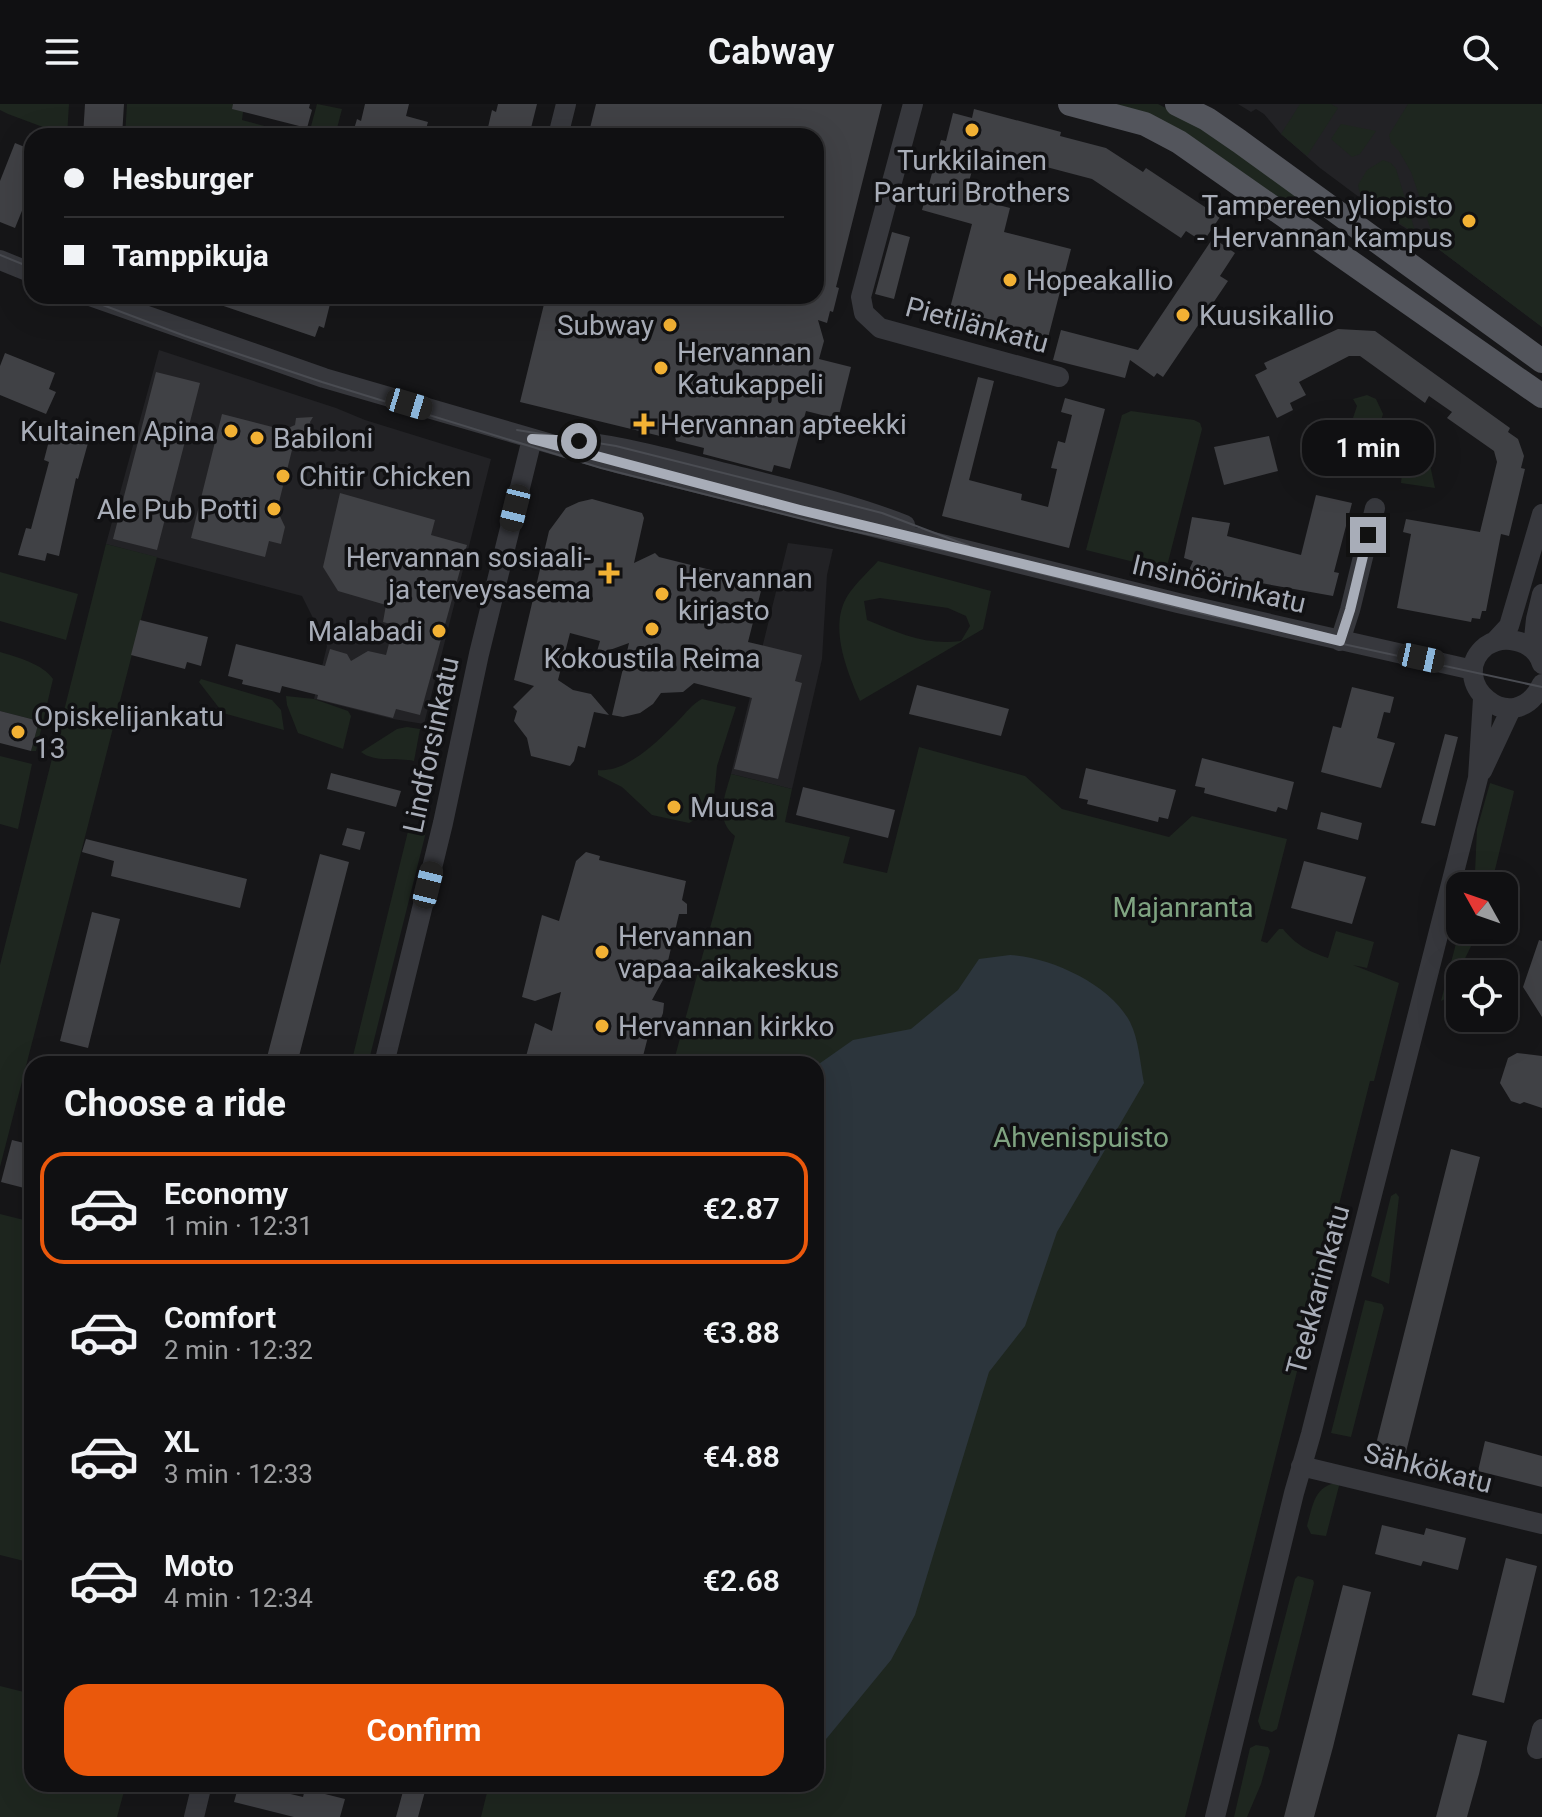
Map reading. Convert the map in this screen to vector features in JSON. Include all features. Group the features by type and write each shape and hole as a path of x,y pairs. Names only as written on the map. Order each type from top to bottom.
{"main road":[{"path":"1070,104 1145,124 1179,142 1542,396"},
{"path":"1177,104 1207,119 1239,141 1542,361"}],"street":[{"path":"560,128 566,104"},
{"name":"Pietilänkatu","path":"913,104 861,297 864,313 880,328 1059,377"},
{"path":"0,260 24,270"},
{"name":"Insinöörinkatu","path":"113,304 324,378 671,478 1340,641 1473,670"},
{"name":"Lindforsinkatu","path":"386,1056 532,439"},
{"path":"1340,641 1375,508"},
{"path":"1542,514 1509,626 1485,647 1477,657 1473,670 1475,685 1483,699 1511,709 1524,706 1536,697 1542,684"},
{"path":"1537,656 1536,619 1542,594"},
{"path":"1496,640 1510,639 1537,656"},
{"name":"Teekkarinkatu","path":"1215,1817 1301,1466 1478,778 1483,699"},
{"name":"Teekkarinkatu","path":"1478,778 1511,709"},
{"name":"Sähkökatu","path":"1301,1466 1542,1524"},
{"path":"1537,1749 1542,1729"},
{"path":"194,1817 200,1792"}],"shaded area":[{"name":"Tampereen yliopisto - Hervannan kampus","path":"1238,104 1542,104 1542,327 1437,248 1375,209 1320,168 1281,134 1264,114 1256,109 1251,112"},
{"path":"159,350 491,459 424,724 314,699 327,646 302,596 106,544"},
{"path":"788,543 833,549 827,575 822,659 792,789 731,774"},
{"path":"1010,955 1043,961 1078,975 1109,996 1133,1029 1144,1083 1057,1232 1025,1326 989,1372 915,1615 891,1660 824,1741 824,1060 853,1040 911,1029 958,990 979,959"}],"green space":[{"path":"0,104 69,104 68,128 46,128 0,110"},
{"path":"127,104 244,104 242,120 272,128 126,128"},
{"path":"317,104 342,109 337,128 311,128"},
{"path":"1111,104 1158,104 1214,136 1302,199 1294,210"},
{"path":"1300,104 1331,104 1338,108 1307,156 1281,134"},
{"name":"Tampereen yliopisto - Hervannan kampus","path":"1408,104 1542,104 1542,327 1437,248 1411,172 1389,135"},
{"path":"1341,124 1376,131 1360,154 1352,157 1331,139"},
{"path":"1383,160 1396,169 1416,234 1361,198 1358,185 1367,170"},
{"path":"1367,395 1376,399 1383,414 1376,437 1350,427 1357,406 1353,399"},
{"path":"1131,411 1194,420 1200,423 1202,429 1166,570 1086,550 1122,415"},
{"path":"1413,438 1426,446 1435,488 1401,483 1404,451"},
{"path":"106,544 157,557 29,1056 24,1056 24,1074 0,1167 0,965"},
{"path":"878,561 991,591 983,629 860,701 842,648 840,620 848,595","holes":["880,598 948,608 966,616 970,626 961,641 924,640 879,625 867,620 864,601"]},
{"path":"0,572 78,594 66,640 0,621"},
{"path":"0,652 36,665 53,679 36,751 31,751 39,721 0,711"},
{"path":"201,679 272,700 281,710 284,730 223,713 199,682"},
{"path":"286,696 314,699 348,711 351,716 343,749 298,733"},
{"path":"702,699 736,707 717,766 714,797 706,813 689,823 652,815 622,787 598,775 598,770 620,766 642,754"},
{"path":"397,729 420,729 414,761 373,757 361,752"},
{"name":"Ahvenispuisto","path":"919,747 1025,776 1062,809 1169,837 1192,816 1287,839 1261,941 1267,943 1279,929 1283,929 1303,947 1328,958 1336,931 1374,942 1367,968 1353,965 1399,983 1374,1081 1370,1081 1185,1817 481,1817 487,1792 824,1792 824,1056 675,1056 735,836 723,815 731,774 792,789 785,822 850,837 843,863 887,873"},
{"path":"0,756 32,764 18,829 0,824"},
{"path":"1490,783 1514,791 1494,872 1475,872 1477,829"},
{"path":"410,823 427,828 370,1056 353,1056"},
{"path":"1456,944 1472,944 1464,960 1452,960"},
{"path":"1446,982 1446,997 1441,1001"},
{"path":"1396,1193 1399,1197 1389,1284 1371,1276 1391,1196"},
{"path":"0,1214 24,1220 24,1561 0,1555"},
{"path":"1365,1300 1382,1304 1384,1308 1351,1437 1331,1433"},
{"path":"1340,1482 1326,1536 1311,1534 1307,1526 1316,1497 1325,1487"},
{"path":"1298,1576 1314,1583 1277,1729 1272,1732 1261,1729 1258,1721"},
{"path":"0,1686 24,1692 24,1792 124,1792 117,1817 0,1817"},
{"path":"1256,1745 1268,1747 1270,1751 1261,1784 1247,1817 1234,1817 1250,1748"}],"building":[{"path":"85,104 124,104 122,128 84,128"},
{"path":"233,104 310,104 312,110 307,128 232,109"},
{"path":"365,104 409,104 406,116 428,122 426,128 354,128 357,119 361,121"},
{"path":"498,104 537,104 531,128 488,128 492,110 496,112"},
{"path":"596,104 882,104 836,287 839,288 833,312 830,311 827,323 818,320 824,341 819,359 851,367 838,419 806,411 790,469 774,465 772,472 703,454 704,448 676,441 672,423 660,436 520,402 544,304 824,304 824,128 590,128"},
{"path":"974,109 1061,132 1060,136 1106,148 1143,172 1146,168 1220,217 1203,242 1186,231 1181,238 1092,179 978,149 965,196 1010,208 1004,232 1071,249 1048,338 949,312 972,224 922,210 941,140 946,141 953,113 972,118"},
{"path":"15,143 24,147 24,206 15,228 0,222 0,181"},
{"path":"892,232 910,237 894,299 875,294"},
{"name":"Kuusikallio","path":"1213,238 1235,253 1220,276 1228,281 1163,377 1157,373 1154,377 1130,360 1125,378 1053,360 1061,330 1138,350"},
{"path":"218,304 330,304 324,328 319,326 315,337"},
{"path":"1338,329 1375,331 1510,428 1508,432 1518,439 1524,456 1521,468 1525,469 1509,536 1501,534 1486,611 1482,611 1480,619 1472,618 1471,622 1397,608 1411,534 1403,532 1406,519 1480,532 1497,462 1494,451 1447,418 1452,412 1429,396 1425,403 1360,356 1349,356 1299,382 1306,395 1290,403 1293,410 1277,418 1255,375 1267,369 1264,363"},
{"path":"5,353 55,373 49,389 56,392 46,414 0,395 0,366"},
{"path":"156,372 200,383 157,550 113,539"},
{"path":"978,377 994,381 969,480 1022,494 1021,500 1048,507 1057,469 1051,468 1058,441 1065,443 1072,415 1061,412 1065,398 1105,409 1069,548 942,516"},
{"path":"222,414 284,430 295,425 296,418 313,417 309,433 300,436 293,446 277,510 285,527 281,544 269,541 265,557 191,538"},
{"path":"51,433 88,443 76,478 59,556 47,553 45,561 18,555 26,528 31,529 49,462 44,460"},
{"path":"1269,436 1278,471 1224,485 1214,447"},
{"path":"340,493 435,520 431,535 467,545 420,715 396,709 393,718 317,699 318,695 282,686 280,693 242,684 243,680 228,676 236,644 325,666 330,649 347,654 351,661 368,651 386,655 394,625 383,622 386,605 338,591 323,567"},
{"path":"1316,495 1352,503 1334,572 1339,573 1333,596 1189,570 1193,561 1184,558 1192,517 1230,523 1227,536 1301,555"},
{"path":"592,499 642,513 644,518 634,563 655,553 659,557 763,583 748,642 802,655 795,681 802,683 778,779 734,769 752,698 694,683 683,692 661,693 653,704 640,713 623,717 612,715 629,643 596,655 600,641 570,633 558,680 573,690 591,694 609,715 594,712 585,748 578,746 570,766 531,756 527,738 514,721 517,711 513,707 534,686 514,680 549,531 566,508"},
{"path":"140,620 208,637 201,666 187,662 185,669 131,655"},
{"path":"917,685 1009,709 1001,736 909,714"},
{"path":"1352,687 1394,697 1390,713 1384,712 1377,738 1395,743 1381,788 1321,772 1333,726 1341,728"},
{"name":"Opiskelijankatu 13","path":"0,711 39,721 31,751 0,743"},
{"path":"1445,734 1458,737 1435,826 1421,823"},
{"path":"1202,758 1294,782 1287,810 1278,807 1276,812 1204,793 1205,788 1195,786"},
{"path":"1086,768 1176,790 1168,819 1159,817 1158,822 1087,804 1088,800 1079,798"},
{"path":"331,773 401,791 396,807 327,789"},
{"path":"803,787 895,810 888,838 796,815"},
{"path":"1321,812 1362,823 1358,840 1317,829"},
{"path":"347,828 365,832 360,850 342,845"},
{"path":"86,839 247,879 240,908 111,876 114,861 82,852"},
{"name":"Hervannan vapaa-aikakeskus","path":"586,852 600,856 599,860 686,881 682,900 687,904 687,914 679,914 664,978 652,1000 664,1003 663,1013 659,1024 652,1021 643,1056 526,1056 535,1023 552,1031 561,992 535,1001 522,997 542,915 559,921 576,861"},
{"path":"320,854 349,862 299,1056 267,1056"},
{"path":"1304,861 1366,877 1352,924 1291,908"},
{"path":"92,912 120,919 88,1048 60,1041"},
{"path":"1539,940 1542,941 1542,1017 1523,987"},
{"path":"1517,1053 1542,1056 1542,1108 1511,1101 1500,1083 1508,1058"},
{"path":"12,1140 24,1143 24,1188 1,1182"},
{"path":"1451,1149 1480,1157 1404,1460 1374,1452"},
{"path":"1485,1441 1542,1456 1542,1487 1478,1471"},
{"path":"1382,1525 1424,1535 1426,1528 1466,1538 1458,1570 1423,1561 1421,1566 1375,1554"},
{"path":"1506,1558 1537,1566 1504,1703 1472,1695"},
{"path":"1343,1585 1371,1592 1333,1747 1314,1817 1284,1817"},
{"path":"1458,1734 1487,1741 1479,1774 1467,1817 1436,1817"},
{"path":"237,1792 282,1792 303,1797 304,1792 317,1792 345,1799 340,1817 294,1817 234,1802"},
{"path":"403,1792 425,1792 418,1817 396,1817"}],"tram line":[{"path":"0,255 24,265"},
{"path":"100,304 322,382 601,468 838,528 959,553 1213,616 1542,687"},
{"path":"517,430 616,446 882,513 969,546"}],"place":[{"name":"Turkkilainen Parturi Brothers","path":"972,130"},
{"name":"Tampereen yliopisto - Hervannan kampus","path":"1469,221"},
{"name":"Hopeakallio","path":"1010,280"},
{"name":"Kuusikallio","path":"1183,315"},
{"name":"Subway","path":"670,325"},
{"name":"Hervannan Katukappeli","path":"661,368"},
{"name":"Hervannan apteekki","path":"644,424"},
{"name":"Kultainen Apina","path":"231,431"},
{"name":"Babiloni","path":"257,438"},
{"name":"Chitir Chicken","path":"283,476"},
{"name":"Ale Pub Potti","path":"274,509"},
{"name":"Hervannan sosiaali- ja terveysasema","path":"609,573"},
{"name":"Hervannan kirjasto","path":"662,594"},
{"name":"Kokoustila Reima","path":"652,629"},
{"name":"Malabadi","path":"439,631"},
{"name":"Opiskelijankatu 13","path":"18,732"},
{"name":"Muusa","path":"674,807"},
{"name":"Hervannan vapaa-aikakeskus","path":"602,952"},
{"name":"Hervannan kirkko","path":"602,1026"}],"route":[{"path":"579,441 532,439 800,510 1340,641 1368,535"}],"park label":[{"name":"Majanranta","path":"1183,907"}]}
